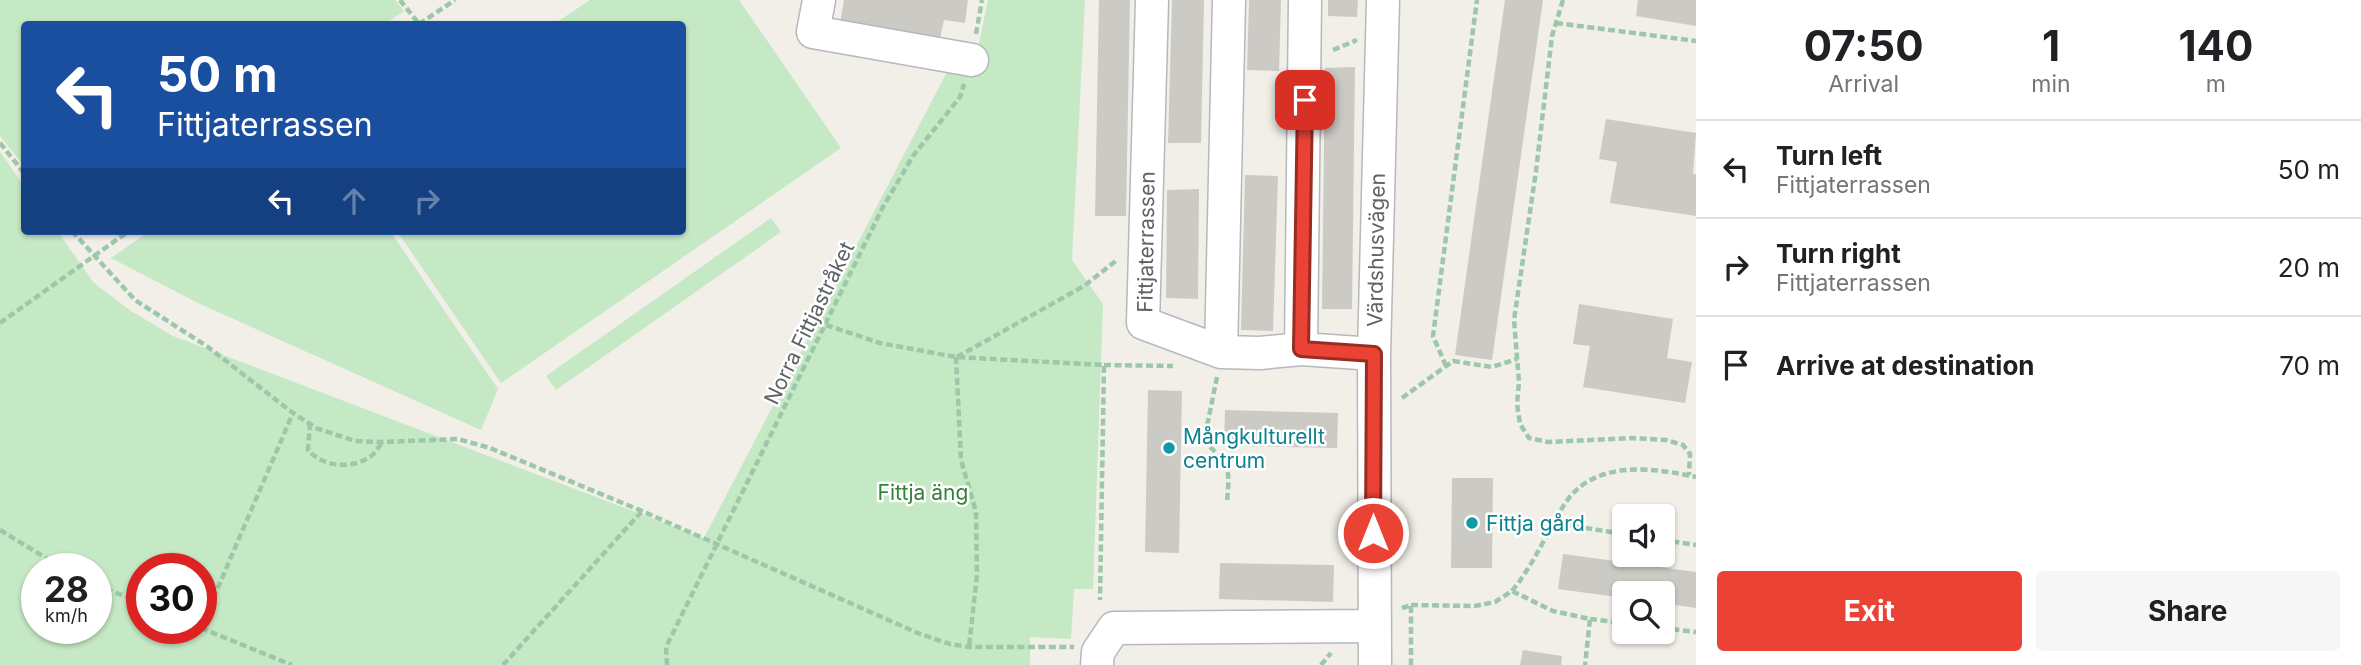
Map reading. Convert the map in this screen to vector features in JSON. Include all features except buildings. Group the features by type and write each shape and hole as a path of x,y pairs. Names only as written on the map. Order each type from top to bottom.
{"street":[{"path":"819,0 813,32 972,60"},
{"name":"Fittjaterrassen","path":"1152,0 1143,323 1221,352 1260,353 1301,349 1374,354"},
{"path":"1221,352 1229,0"},
{"path":"1301,349 1305,0"},
{"name":"Värdshusvägen","path":"1375,665 1386,617 1374,354 1383,0"},
{"path":"1087,656 1098,652 1114,628 1127,626 1386,617"}],"path":[{"path":"400,0 417,21"},
{"path":"424,21 456,0"},
{"name":"Norra Fittjastråket","path":"667,665 666,647 883,207 914,156 960,97 972,60 982,0"},
{"path":"1446,366 1433,336 1477,0"},
{"path":"1563,0 1552,36 1514,320 1520,424 1530,438 1548,442 1632,438 1666,440 1683,445 1690,454 1689,475"},
{"path":"1556,23 1696,41"},
{"path":"1327,52 1354,41"},
{"path":"0,144 21,169"},
{"path":"75,235 135,300 208,347 310,424 355,441 458,439 490,448 642,511 920,634 950,644 970,647 1087,656"},
{"path":"0,323 123,235"},
{"path":"956,357 1084,286 1123,255 1145,253"},
{"path":"826,325 880,343 956,357 1104,365 1100,600 1094,612"},
{"path":"1221,352 1204,441 1221,457 1229,472 1227,502"},
{"path":"956,357 961,460 976,512 978,575 970,647"},
{"path":"1399,401 1453,361 1492,367 1517,359"},
{"path":"217,590 293,413"},
{"path":"310,424 308,450 315,458 328,464 352,464 372,456 382,442"},
{"path":"1386,617 1411,606 1475,606 1496,602 1512,591 1527,573 1569,497 1587,482 1614,471 1655,470 1696,477"},
{"path":"503,665 642,511"},
{"path":"1554,523 1612,532"},
{"path":"0,530 38,553"},
{"path":"1675,542 1696,545"},
{"path":"1512,591 1553,611 1612,622"},
{"path":"1100,600 1112,603"},
{"path":"1411,606 1411,665"},
{"path":"1585,665 1590,619"},
{"path":"1675,630 1696,632"},
{"path":"217,634 292,665"}],"green space":[{"path":"0,0 395,0 404,11 389,21 21,21 21,162 0,136"},
{"path":"590,0 739,0 841,148 501,383 400,235 686,235 686,21 558,21"},
{"name":"Fittja äng","path":"988,0 1085,0 1072,260 1103,304 1093,589 1074,589 1071,639 1030,637 1030,665 0,665 0,152 21,182 21,235 60,235 94,283 131,311 173,336 704,538 949,68 979,43"},
{"path":"771,218 781,232 556,390 546,376"},
{"path":"144,235 393,235 498,389 481,430 198,303 111,258"}],"place":[{"name":"Mångkulturellt centrum","path":"1169,448"},
{"name":"Fittja gård","path":"1472,523"}],"route":[{"path":"1305,100 1301,349 1374,354 1373,533"}]}
